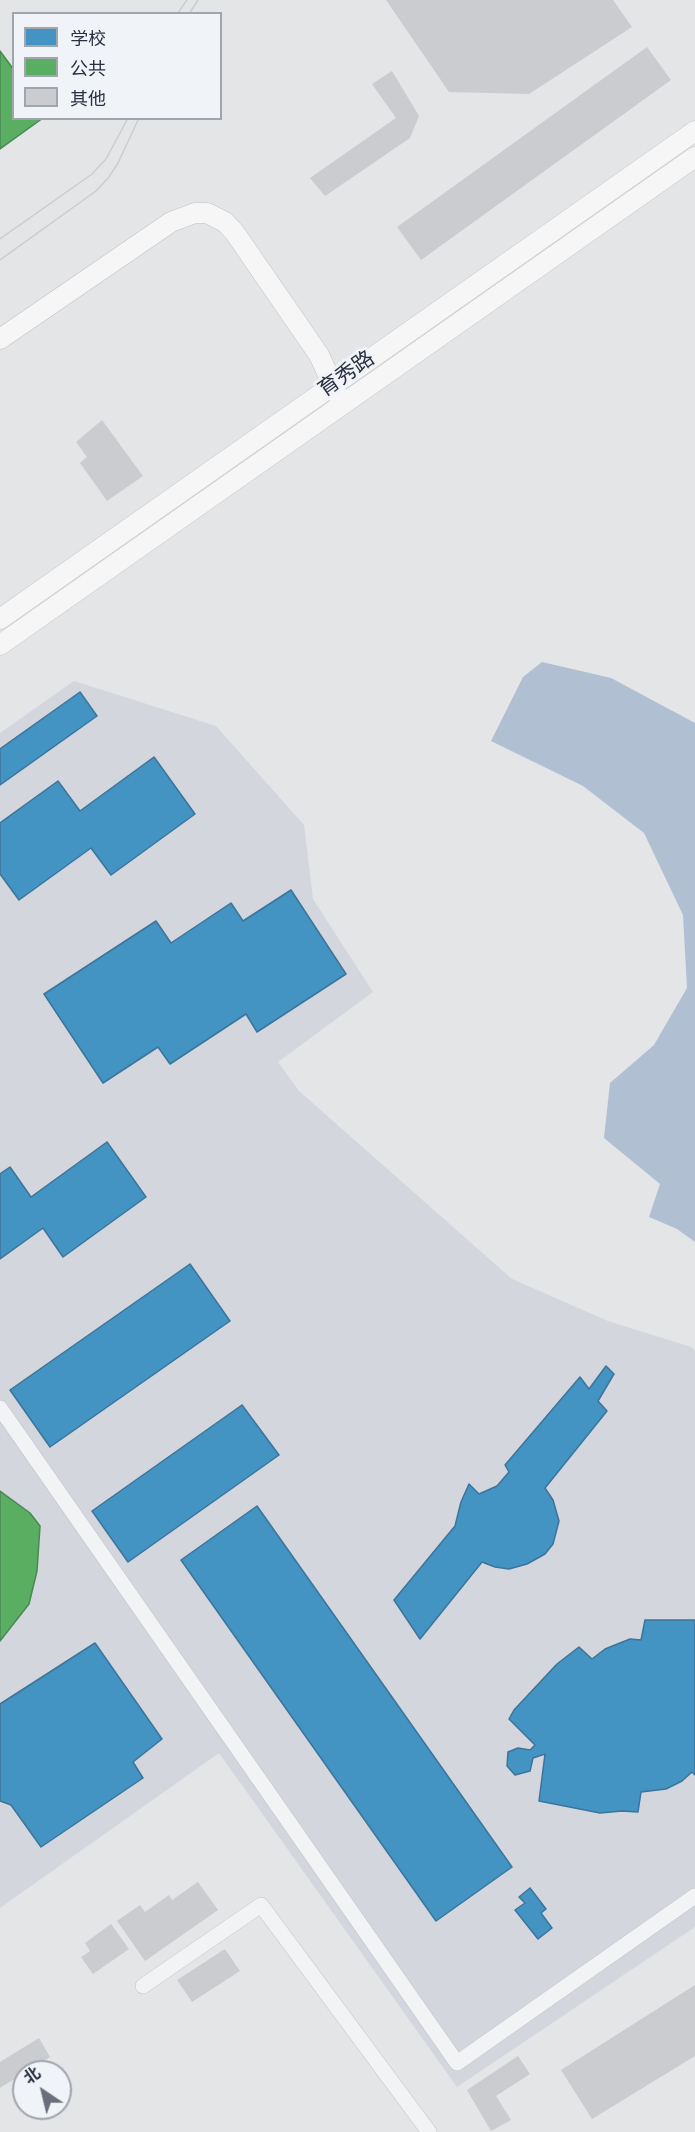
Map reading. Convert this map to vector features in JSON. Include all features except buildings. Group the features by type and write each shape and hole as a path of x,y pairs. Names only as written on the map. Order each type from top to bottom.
{"main road":[{"name":"育秀路","path":"0,619 695,131"},
{"name":"育秀路","path":"0,645 695,157"},
{"path":"0,339 171,222 195,213 207,213 225,222 235,233 319,355 341,405"}],"street":[{"path":"0,1408 457,2063 695,1896"},
{"path":"143,1986 261,1905 429,2132"}],"shaded area":[{"path":"74,681 216,726 304,825 313,899 373,992 278,1062 299,1091 512,1279 608,1321 691,1347 695,1351 695,1927 457,2087 219,1753 0,1908 0,733"}],"water":[{"path":"542,662 611,678 695,723 695,1242 677,1229 649,1217 660,1184 604,1138 610,1083 654,1045 687,988 683,915 644,833 583,786 491,741 523,677"}],"tram line":[{"path":"178,12 187,0"},
{"path":"190,12 198,0"},
{"path":"0,239 92,174 106,159 127,120"},
{"path":"0,260 96,191 118,163 138,120"}]}
